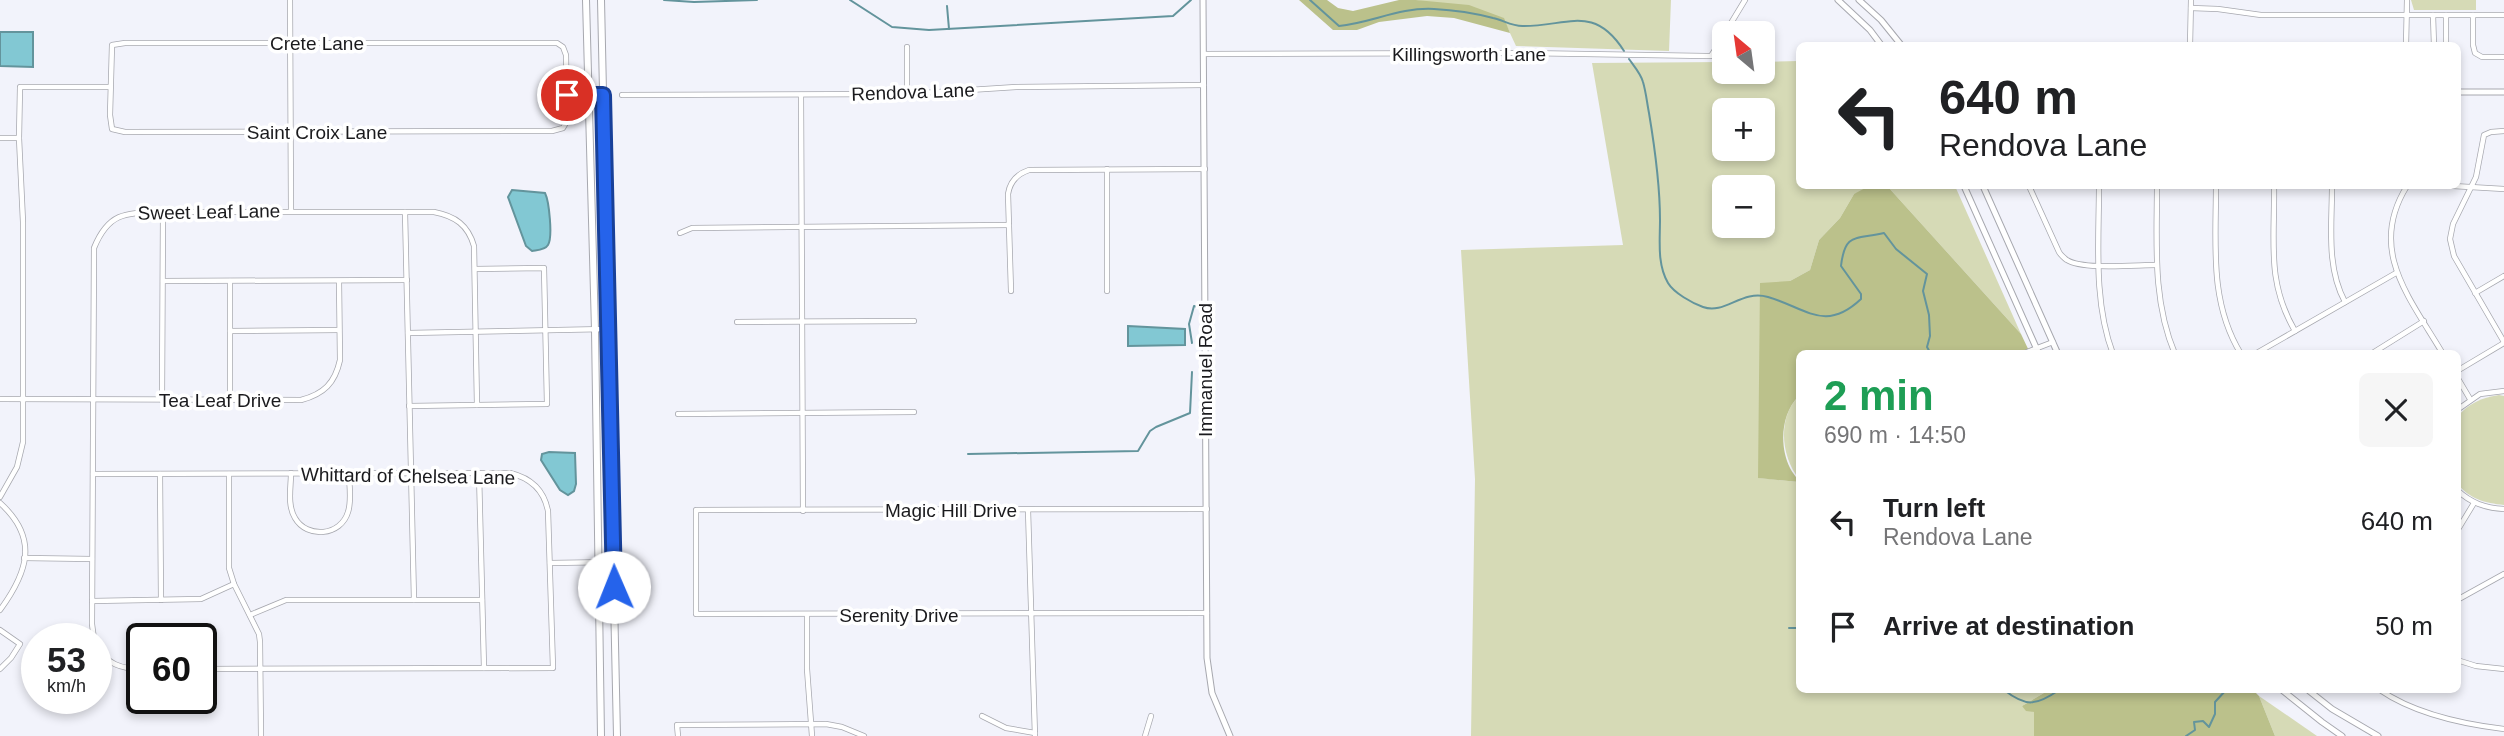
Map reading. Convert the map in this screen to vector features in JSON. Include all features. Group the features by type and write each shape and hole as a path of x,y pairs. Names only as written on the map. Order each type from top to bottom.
{"main road":[{"path":"586,0 601,736"},
{"path":"601,0 617,736"}],"street":[{"path":"290,0 291,211"},
{"name":"Immanuel Road","path":"1203,0 1207,613 1210,684 1214,701 1230,736"},
{"name":"Killingsworth Lane","path":"1732,21 1745,0"},
{"path":"1838,0 1879,42"},
{"path":"1859,0 1881,20 1899,42"},
{"path":"2190,42 2191,0"},
{"path":"2406,42 2407,0"},
{"path":"2191,8 2261,15 2504,15"},
{"path":"2433,15 2434,42"},
{"path":"2446,15 2446,42"},
{"path":"2473,15 2473,45 2476,53 2482,57 2504,57"},
{"name":"Crete Lane","path":"110,87 112,45 557,43 563,47 566,55 567,95"},
{"path":"906,94 907,47"},
{"name":"Killingsworth Lane","path":"1204,54 1712,54"},
{"name":"Rendova Lane","path":"622,95 906,94 1016,87 1205,85"},
{"path":"0,497 11,481 23,442 20,87 110,87"},
{"name":"Saint Croix Lane","path":"110,87 113,129 125,132 552,131 563,128 566,121 567,95"},
{"path":"2461,92 2504,92"},
{"path":"567,95 603,95"},
{"path":"801,95 803,511"},
{"path":"2461,369 2504,342 2454,257 2450,239 2453,224 2471,188 2480,161 2484,135 2504,131"},
{"path":"0,138 19,138"},
{"path":"1011,291 1008,194 1016,177 1029,170 1205,169"},
{"path":"1107,170 1107,291"},
{"path":"2461,187 2504,189"},
{"path":"1965,189 2038,350"},
{"path":"1984,189 2056,350"},
{"path":"2030,189 2059,252 2066,260 2077,264 2156,265"},
{"path":"2099,189 2102,305 2112,350"},
{"path":"2157,189 2156,265 2166,328 2174,350"},
{"path":"2216,189 2217,291 2228,328 2239,350"},
{"path":"2274,189 2274,279 2278,297 2295,331"},
{"path":"2332,189 2332,269 2345,302"},
{"path":"2405,189 2392,218 2390,243 2396,273 2441,350"},
{"path":"162,400 163,212"},
{"name":"Sweet Leaf Lane","path":"94,623 94,248 101,231 110,220 120,215 163,212 449,214 461,222 472,239 477,332 477,405"},
{"path":"405,212 414,600"},
{"path":"680,233 692,228 1009,225"},
{"path":"409,405 547,404 544,268 475,269"},
{"path":"2262,350 2396,273"},
{"path":"2475,293 2504,276"},
{"path":"163,281 407,280"},
{"path":"230,281 230,400"},
{"name":"Tea Leaf Drive","path":"0,399 301,400 322,392 331,384 337,373 340,360 339,281"},
{"path":"737,322 914,321"},
{"path":"2377,350 2424,321"},
{"path":"408,333 607,329"},
{"path":"230,331 340,330"},
{"path":"2040,350 2053,342"},
{"path":"2461,384 2470,399"},
{"path":"2461,407 2470,399 2504,391"},
{"path":"678,414 914,412"},
{"path":"290,474 290,504 295,518 306,529 323,532 336,528 347,515 349,473"},
{"path":"217,669 484,668 479,473"},
{"name":"Whittard of Chelsea Lane","path":"93,474 519,475 538,488 548,511 552,668 484,668"},
{"path":"160,474 161,600"},
{"path":"229,474 229,568 259,634 261,736"},
{"path":"2461,493 2474,503 2504,509"},
{"path":"0,503 17,520 23,532 24,558 20,582 0,610"},
{"path":"2461,524 2474,503"},
{"name":"Magic Hill Drive","path":"696,510 1207,509"},
{"name":"Serenity Drive","path":"696,510 696,614 1207,613"},
{"path":"982,716 1006,728 1035,735 1028,510"},
{"path":"24,558 92,559"},
{"path":"550,563 613,562"},
{"path":"2461,598 2504,574"},
{"path":"93,601 201,599 234,584"},
{"path":"250,615 286,600 482,600"},
{"path":"807,615 807,669 812,736"},
{"path":"0,630 20,644 0,669"},
{"path":"2461,661 2504,669"},
{"path":"2286,693 2342,736"},
{"path":"2312,693 2332,709 2378,736"},
{"path":"2386,693 2418,709 2454,721 2504,729"},
{"path":"1145,736 1152,716"},
{"path":"678,736 677,724 812,723 842,727 864,736"}],"green space":[{"path":"1299,0 1327,0 1338,8 1353,11 1399,0 1469,5 1504,18 1510,33 1454,18 1427,16 1379,22 1357,30 1333,30"},
{"path":"1416,0 1671,0 1669,51 1516,46 1503,18"},
{"path":"2411,0 2476,0 2476,10 2414,10"},
{"path":"1796,61 1796,189 1883,189 1854,194 1840,218 1819,240 1810,270 1790,281 1759,478 1796,482 1796,693 2044,693 2022,706 2034,712 2034,736 1471,736 1475,479 1461,250 1623,245 1592,63 1712,62 1712,84 1775,84 1775,62"},
{"path":"1863,189 1890,189 2021,334 2029,350 1796,350 1796,400 1785,420 1783,440 1786,459 1796,482 1758,478 1760,283 1790,281 1810,270 1819,240 1840,218 1854,194"},
{"path":"1890,189 1956,189 2021,334"},
{"path":"2504,396 2504,505 2478,499 2461,487 2461,413 2487,398"},
{"path":"1796,400 1796,474 1788,460 1784,437 1787,415"},
{"path":"2044,693 2256,693 2275,736 2034,736 2034,712 2026,711 2022,706"},
{"path":"2259,696 2317,736 2275,736"}],"water":[{"path":"0,32 33,32 33,67 0,66"},
{"path":"512,190 545,193 550,227 549,241 545,248 532,251 526,246 508,197"},
{"path":"1128,326 1185,329 1185,345 1128,346"},
{"path":"575,453 576,484 574,491 568,495 560,490 541,460 542,454"}],"waterway":[{"path":"664,0 757,0"},
{"path":"850,0 892,27 929,30 1173,16 1191,0"},
{"path":"1310,0 1339,26 1421,9 1471,13 1520,26 1591,22 1613,36 1624,51"},
{"path":"947,6 949,29"},
{"path":"1629,59 1641,76 1645,90 1658,180 1661,260 1664,276 1674,290 1694,303 1711,309 1759,295 1815,315 1837,315 1861,299 1861,294 1841,266 1846,247 1854,239 1884,233 1896,249 1927,274 1923,291 1929,315 1929,350"},
{"path":"1192,343 1189,324 1194,306 1199,307"},
{"path":"968,454 1138,451 1150,431 1190,413 1192,372"},
{"path":"1789,628 1796,628"},
{"path":"2009,693 2025,702 2037,702 2054,693"},
{"path":"2186,736 2195,730 2194,722 2203,721 2209,727 2215,714 2215,702 2223,693"}],"route":[{"path":"567,95 603,95 614,587"}]}
